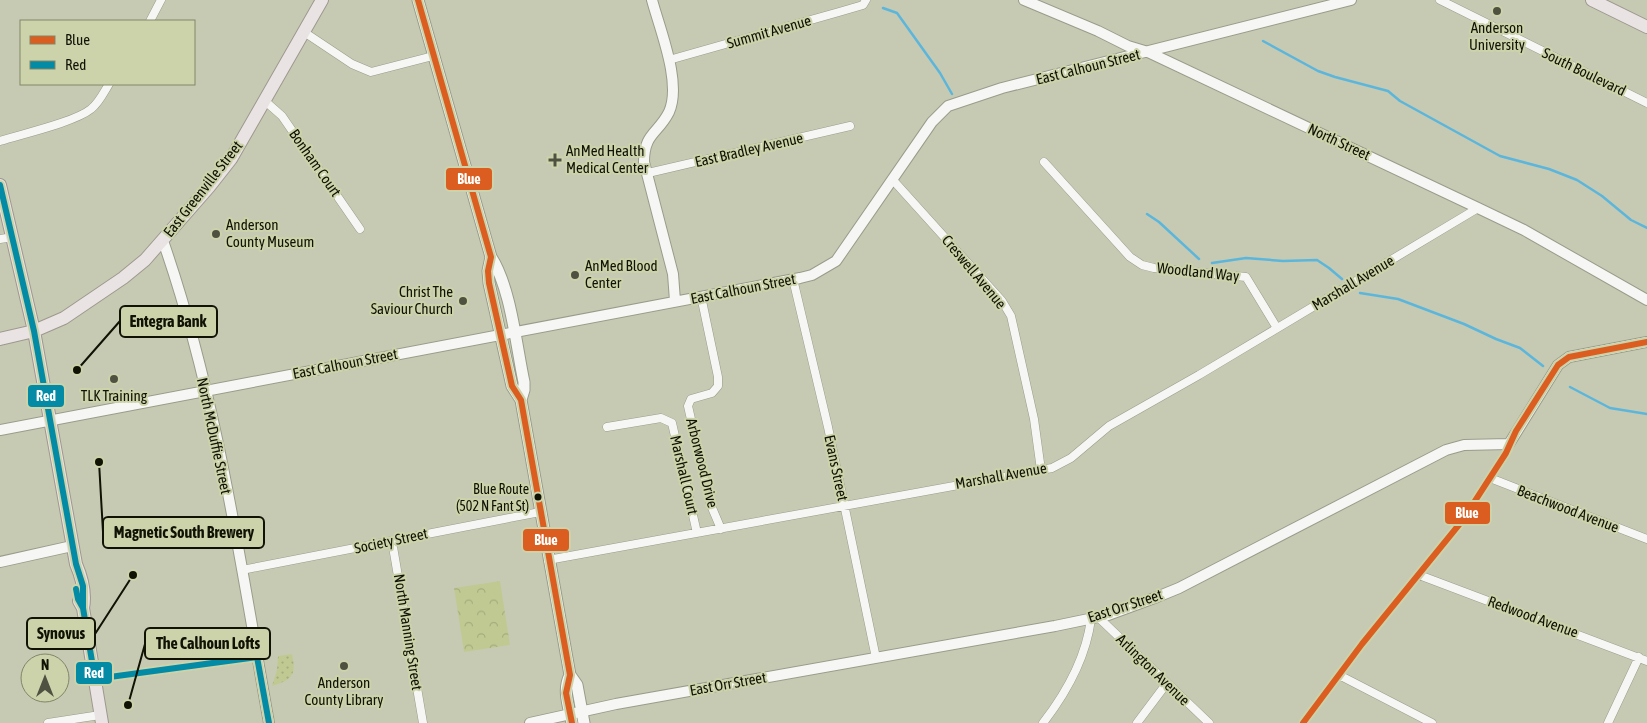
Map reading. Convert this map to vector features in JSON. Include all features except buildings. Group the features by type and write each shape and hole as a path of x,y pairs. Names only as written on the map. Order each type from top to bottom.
{"main road":[{"name":"East Greenville Street","path":"0,339 34,331 64,318 123,278 145,260 231,159 322,0"},
{"path":"418,0 491,258 502,278 524,382 521,400 548,560 570,675 577,685 583,717"},
{"path":"1592,0 1647,28"},
{"path":"0,185 6,238 34,331 72,546 85,598 83,608 101,719"},
{"path":"491,258 488,271 489,282 512,386 514,392 521,400"},
{"path":"570,675 565,689 571,719"}],"street":[{"path":"151,20 161,0"},
{"path":"652,0 669,60 674,91 669,111 645,145 644,162 673,274 675,301"},
{"name":"Summit Avenue","path":"669,60 863,5 866,0"},
{"name":"North Street","path":"1024,0 1098,31 1128,46 1148,52 1524,230 1647,300"},
{"name":"East Calhoun Street","path":"0,430 812,275 836,261 932,122 948,106 988,91 1351,0"},
{"name":"South Boulevard","path":"1440,0 1647,103"},
{"path":"304,32 352,64 371,72 433,56"},
{"path":"0,141 68,120 91,110 108,85"},
{"name":"Bonham Court","path":"265,100 282,116 360,229"},
{"name":"East Bradley Avenue","path":"648,173 850,126"},
{"name":"Woodland Way","path":"1044,162 1130,257 1142,265 1154,268 1246,277 1277,328"},
{"name":"Creswell Avenue","path":"892,179 1002,301 1011,316 1034,419 1040,470"},
{"name":"Marshall Avenue","path":"548,560 1052,468 1071,458 1110,426 1478,208"},
{"name":"North McDuffie Street","path":"163,241 205,391 242,570 269,723"},
{"name":"Evans Street","path":"792,280 828,427 876,658"},
{"name":"Arborwood Drive","path":"702,296 718,377 718,386 712,393 691,399 688,406 710,503 721,529"},
{"path":"1303,723 1462,521 1506,454 1510,444 1558,365 1569,357 1647,342"},
{"name":"Marshall Court","path":"607,428 661,418 672,423 697,533"},
{"name":"East Orr Street","path":"530,723 583,717 876,658 1095,618 1157,598 1179,588 1446,450 1464,445 1510,444"},
{"name":"Beachwood Avenue","path":"1490,478 1647,539"},
{"name":"Society Street","path":"242,570 540,512"},
{"name":"North Manning Street","path":"392,541 423,723"},
{"path":"0,562 72,546"},
{"name":"Redwood Avenue","path":"1419,575 1643,659"},
{"path":"1042,723 1056,706 1072,680 1095,618"},
{"name":"Arlington Avenue","path":"1095,618 1209,723"},
{"path":"94,679 257,657"},
{"path":"1608,723 1643,659"},
{"path":"1339,675 1432,723"},
{"path":"1136,723 1167,683"},
{"path":"48,723 101,719"}],"green space":[{"path":"500,581 510,645 464,652 454,588"},
{"path":"292,654 294,667 291,676 272,686 277,670 278,656"}],"waterway":[{"path":"883,8 897,13 940,73 952,94"},
{"path":"1263,41 1318,71 1388,91 1400,101 1500,156 1549,169 1577,180 1602,196 1631,220 1647,228"},
{"path":"1147,214 1159,222 1199,259"},
{"path":"1212,263 1246,258 1283,261 1317,260 1342,279"},
{"path":"1360,293 1398,299 1464,324 1520,348 1543,366"},
{"path":"1570,387 1610,408 1647,414"}],"transit line":[{"name":"Blue","path":"418,0 491,257 488,271 489,283 512,386 521,400 570,675 566,693 572,723"},
{"name":"Red","path":"0,185 34,331 76,564 83,586 83,608"},
{"name":"Blue","path":"1303,723 1362,644 1462,521 1506,453 1516,431 1558,365 1569,357 1647,342"},
{"name":"Red","path":"76,589 78,599 83,608 95,679 257,657 269,723"}],"place":[{"name":"Anderson University","path":"1497,11"},
{"name":"AnMed Health Medical Center","path":"555,160"},
{"name":"Anderson County Museum","path":"216,234"},
{"name":"AnMed Blood Center","path":"575,275"},
{"name":"Christ The Saviour Church","path":"463,301"},
{"name":"Entegra Bank","path":"77,370"},
{"name":"TLK Training","path":"114,379"},
{"name":"Magnetic South Brewery","path":"99,462"},
{"name":"Blue Route (502 N Fant St)","path":"538,497"},
{"name":"Synovus","path":"133,575"},
{"name":"Anderson County Library","path":"344,666"},
{"name":"The Calhoun Lofts","path":"128,705"}]}
